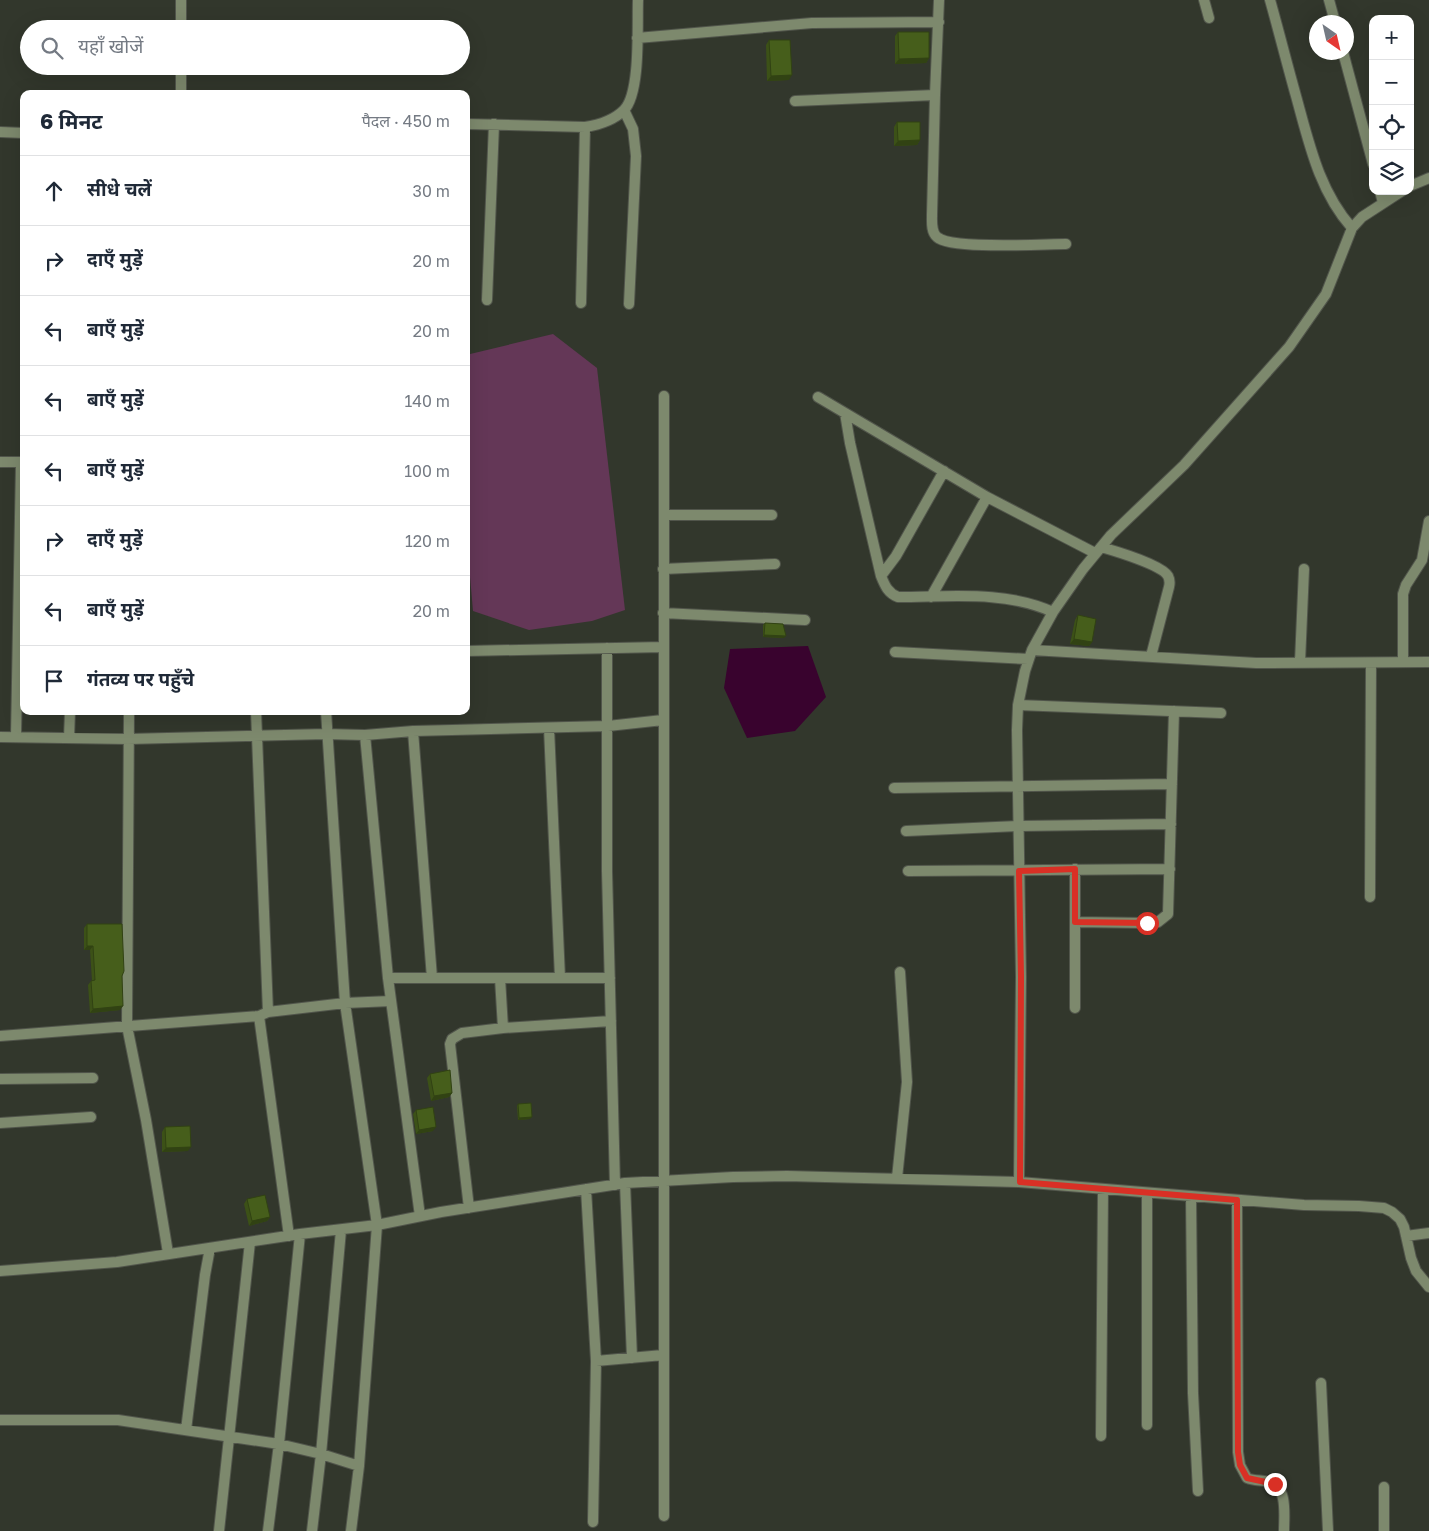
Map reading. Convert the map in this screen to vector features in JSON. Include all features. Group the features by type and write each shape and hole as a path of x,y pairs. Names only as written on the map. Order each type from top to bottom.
{"street":[{"path":"181,0 181,20"},
{"path":"470,124 585,127 614,117 624,110 634,92 638,0"},
{"path":"939,0 932,229 936,237 944,241 967,244 1066,244"},
{"path":"1204,0 1208,18"},
{"path":"1270,0 1318,174 1334,205 1352,228"},
{"path":"1329,0 1333,15"},
{"path":"637,38 812,22 939,22"},
{"path":"1345,60 1369,150"},
{"path":"181,75 181,90"},
{"path":"795,101 935,95"},
{"path":"624,110 632,129 636,156 629,304"},
{"path":"487,300 494,124"},
{"path":"581,303 585,127"},
{"path":"0,132 20,133"},
{"path":"1414,184 1429,178"},
{"path":"1381,195 1384,203"},
{"path":"1020,1182 1021,977 1018,705 1030,654 1053,612 1098,550 1132,513 1184,464 1289,347 1326,294 1352,228 1362,217 1396,195"},
{"path":"664,396 664,1516"},
{"path":"818,396 987,497 1098,550 1154,566 1164,571 1169,577 1169,587 1151,656"},
{"path":"845,413 850,443 881,576 891,594 898,597 970,595 1006,599 1033,604 1053,612"},
{"path":"0,462 20,462"},
{"path":"881,576 896,556 944,472"},
{"path":"931,597 987,497"},
{"path":"664,515 772,515"},
{"path":"1403,662 1403,594 1406,585 1422,560 1429,521"},
{"path":"16,737 20,554"},
{"path":"663,568 775,564"},
{"path":"1300,662 1304,569"},
{"path":"663,613 805,620"},
{"path":"470,651 663,647"},
{"path":"607,648 607,871 611,1021 632,1358"},
{"path":"895,652 1151,656 1256,663 1429,662"},
{"path":"1370,897 1371,662"},
{"path":"1018,705 1221,713"},
{"path":"1075,922 1147,923 1158,922 1165,918 1169,909 1174,711"},
{"path":"69,738 70,715"},
{"path":"129,715 127,1026 146,1120 168,1253"},
{"path":"256,715 264,1014 289,1236"},
{"path":"326,715 345,1003 377,1225 351,1531"},
{"path":"0,737 128,739 326,734 365,735 413,731 608,726 663,720"},
{"path":"549,728 560,978"},
{"path":"413,731 432,978"},
{"path":"365,735 388,978 420,1216"},
{"path":"894,788 1172,784"},
{"path":"906,831 1018,826 1171,824"},
{"path":"1074,1008 1075,869"},
{"path":"908,871 1170,869"},
{"path":"897,1178 907,1082 900,972"},
{"path":"388,978 610,978"},
{"path":"500,978 504,1028"},
{"path":"0,1036 264,1014 345,1003 391,1001"},
{"path":"469,1208 450,1044 452,1040 462,1033 504,1028 611,1021"},
{"path":"0,1080 93,1078"},
{"path":"0,1124 91,1118"},
{"path":"0,1271 117,1262 300,1234 377,1225 420,1216 620,1184 788,1176 1020,1182 1237,1200 1384,1208 1400,1219 1416,1271 1429,1287"},
{"path":"586,1189 596,1361 593,1522"},
{"path":"1101,1436 1103,1189"},
{"path":"1147,1193 1147,1425"},
{"path":"1191,1196 1194,1393 1198,1490"},
{"path":"1237,1200 1237,1420 1240,1465 1247,1478 1267,1481 1279,1488 1282,1494 1284,1531"},
{"path":"312,1531 321,1454 341,1230"},
{"path":"1406,1236 1429,1233"},
{"path":"268,1531 279,1444 300,1234"},
{"path":"219,1531 250,1242"},
{"path":"186,1430 210,1248"},
{"path":"596,1361 663,1355"},
{"path":"1321,1383 1328,1531"},
{"path":"0,1420 118,1420 279,1444 321,1454 358,1466"},
{"path":"1384,1487 1384,1531"}],"shaded area":[{"path":"553,334 597,368 625,610 592,621 529,630 473,611 470,576 470,354"},
{"path":"808,646 826,697 795,731 747,738 724,688 730,649"}],"building":[{"path":"898,32 929,32 929,58 899,59"},
{"path":"769,40 790,40 792,75 771,76"},
{"path":"897,122 920,122 920,140 898,141"},
{"path":"1078,615 1096,619 1092,642 1074,639"},
{"path":"765,623 783,624 786,636 764,635"},
{"path":"87,924 122,924 123,1006 93,1009 91,981 95,980 93,946 87,946"},
{"path":"450,1070 452,1093 434,1096 430,1074"},
{"path":"531,1103 532,1117 519,1118 518,1104"},
{"path":"433,1107 436,1127 419,1130 416,1110"},
{"path":"190,1126 191,1147 166,1148 165,1127"},
{"path":"265,1195 270,1217 252,1221 247,1199"}],"route":[{"path":"1147,923 1075,922 1075,869 1019,871 1021,977 1020,1182 1237,1200 1238,1452 1242,1472 1247,1478 1275,1484"}]}
